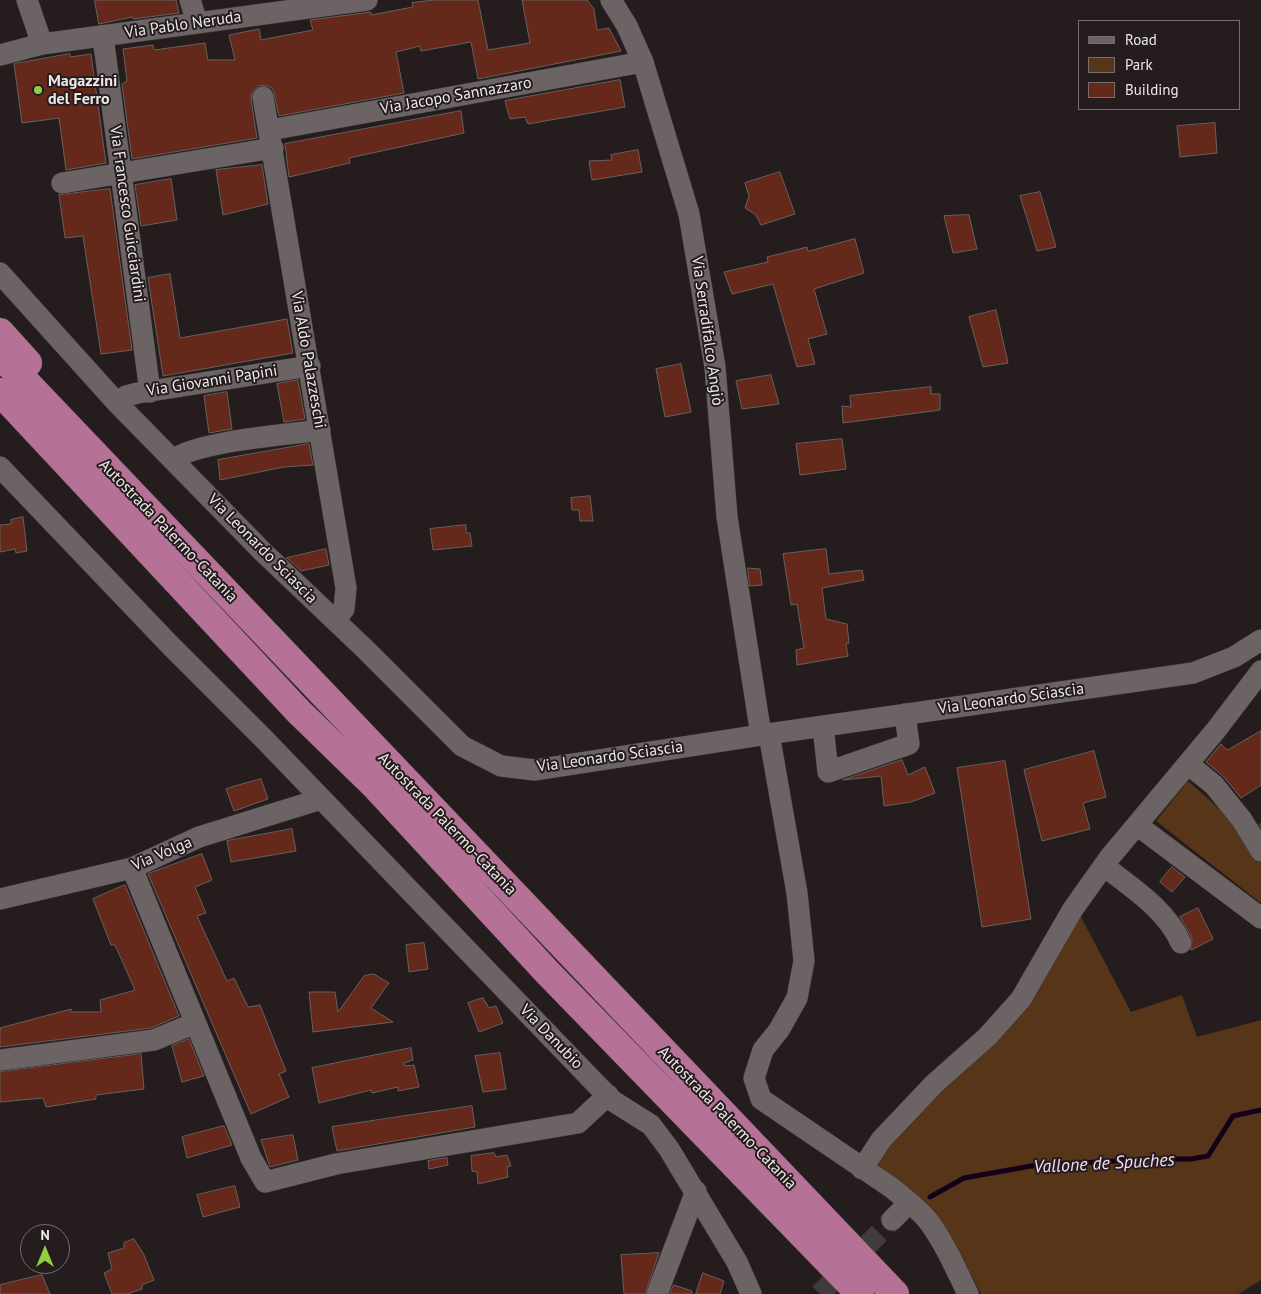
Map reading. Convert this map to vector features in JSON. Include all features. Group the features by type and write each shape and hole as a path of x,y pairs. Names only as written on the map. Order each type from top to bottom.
{"highway":[{"path":"0,332 110,451 154,517"},
{"name":"Autostrada Palermo-Catania","path":"0,355 894,1294"},
{"name":"Autostrada Palermo-Catania","path":"0,392 259,670 375,786 547,972 860,1294"},
{"path":"0,408 168,585 259,670"}],"street":[{"path":"27,0 42,44"},
{"path":"190,0 196,22"},
{"name":"Via Pablo Neruda","path":"0,55 42,44 103,37 345,1 367,0"},
{"name":"Via Serradifalco Angiò","path":"611,0 627,26 643,62 689,214 715,367 727,517 765,734 797,894 804,961 797,998 779,1030 763,1050 754,1078 761,1099 892,1188 928,1221 950,1256 968,1294"},
{"name":"Via Francesco Guicciardini","path":"103,37 150,392"},
{"name":"Via Jacopo Sannazzaro","path":"62,183 122,174 271,139 643,62"},
{"name":"Via Aldo Palazzeschi","path":"263,97 310,366 346,588 344,609 335,620"},
{"name":"Via Leonardo Sciascia","path":"0,273 117,403 174,459 263,552 335,620 462,746 501,766 535,770 765,734 1193,673 1234,657 1261,640"},
{"name":"Via Giovanni Papini","path":"117,403 126,396 310,366"},
{"path":"174,459 183,453 204,447 320,430"},
{"name":"Via Danubio","path":"0,467 170,645 608,1095 651,1125 696,1191 737,1262 751,1294"},
{"path":"862,1169 882,1140 934,1084 987,1037 1021,999 1073,909 1104,866 1261,672"},
{"path":"823,726 828,772 909,744 905,714"},
{"path":"1188,764 1214,785 1242,820 1261,851"},
{"name":"Via Volga","path":"0,899 132,868 200,837 321,799"},
{"path":"1137,825 1261,918"},
{"path":"1104,866 1161,912 1176,930 1181,943"},
{"path":"132,868 251,1158 265,1182 336,1164 578,1123 608,1095"},
{"path":"0,1060 154,1040 195,1023"},
{"path":"657,1294 696,1191"},
{"path":"892,1220 909,1202"}],"green space":[{"path":"1188,781 1244,831 1261,823 1261,903 1156,821"},
{"path":"1080,915 1131,1012 1182,995 1197,1037 1261,1020 1261,1280 1238,1294 981,1294 953,1240 878,1165 886,1149"}],"building":[{"path":"95,0 176,0 179,13 133,19 132,17 99,24"},
{"path":"434,0 478,0 488,50 530,43 522,0 587,0 594,9 597,30 609,28 621,51 478,79 471,42 421,51 420,46 396,52 404,93 279,116 273,89 260,85 252,92 251,99 257,138 132,159 122,84 127,81 123,49 153,45 154,50 205,43 208,60 235,60 229,35 259,29 261,40 313,30 310,20 371,12 371,15 413,7 412,3"},
{"path":"70,54 70,57 91,54 106,163 66,170 59,118 22,123 14,64"},
{"path":"620,80 625,107 528,124 525,117 510,119 505,101"},
{"path":"461,111 464,133 349,158 350,163 289,177 285,144"},
{"path":"1215,123 1217,153 1180,157 1177,126"},
{"path":"638,150 642,172 592,180 589,161 612,160 611,155"},
{"path":"262,165 268,204 223,215 216,170"},
{"path":"780,172 795,214 761,225 756,215 745,208 749,196 745,183"},
{"path":"171,179 177,220 141,226 135,185"},
{"path":"110,189 132,350 101,354 83,236 65,238 59,195"},
{"path":"1040,192 1056,247 1037,251 1020,196"},
{"path":"969,215 977,249 953,253 944,216"},
{"path":"855,239 864,273 814,289 827,334 808,339 815,364 797,367 773,284 732,294 724,272 768,262 767,257 807,247 808,251"},
{"path":"170,274 180,338 287,319 293,353 163,376 148,278"},
{"path":"996,310 1008,363 983,367 969,317"},
{"path":"681,364 691,412 665,417 656,369"},
{"path":"771,375 779,404 742,409 736,381"},
{"path":"298,380 305,419 284,422 277,384"},
{"path":"931,387 931,394 940,394 940,410 843,423 842,406 851,407 850,396"},
{"path":"227,392 232,429 209,433 204,396"},
{"path":"842,439 846,469 800,475 796,444"},
{"path":"309,444 313,465 284,467 220,480 218,460"},
{"path":"590,496 593,521 580,521 579,510 572,510 571,498"},
{"path":"23,517 27,551 16,553 15,549 0,552 0,525 11,524 11,520"},
{"path":"466,525 466,533 470,533 472,546 433,550 430,529"},
{"path":"326,549 329,565 301,571 287,558"},
{"path":"826,549 829,574 862,570 864,580 822,588 826,619 847,624 849,643 846,644 848,656 797,665 796,650 804,648 797,604 791,605 783,554"},
{"path":"748,568 760,569 762,585 750,586"},
{"path":"1261,731 1261,785 1241,798 1224,777 1206,762 1221,744 1227,750"},
{"path":"1094,751 1106,797 1083,803 1090,829 1042,841 1024,770"},
{"path":"902,760 908,775 925,767 935,793 911,802 884,806 881,776 843,780"},
{"path":"1005,761 1031,919 982,927 957,768"},
{"path":"261,779 268,799 234,811 226,789"},
{"path":"292,829 296,851 231,862 227,841"},
{"path":"202,854 212,880 195,887 206,913 197,916 227,981 234,978 248,1007 260,1005 286,1071 279,1074 289,1097 251,1114 148,874"},
{"path":"1172,867 1185,877 1172,892 1160,882"},
{"path":"125,885 179,1016 151,1028 0,1047 0,1028 71,1009 71,1012 101,1012 100,1000 135,990 115,945 111,945 93,899"},
{"path":"1198,908 1213,939 1191,950 1192,938 1180,917"},
{"path":"424,943 428,969 409,972 406,945"},
{"path":"374,974 389,983 371,1008 393,1022 313,1032 309,992 335,992 338,1012 364,976"},
{"path":"483,998 489,1008 496,1006 503,1023 479,1032 468,1003"},
{"path":"189,1039 204,1076 182,1082 172,1046"},
{"path":"411,1048 413,1060 404,1063 405,1066 414,1065 419,1087 398,1091 398,1087 372,1093 371,1090 319,1103 312,1068"},
{"path":"500,1053 506,1089 483,1092 475,1056"},
{"path":"141,1054 144,1089 96,1095 96,1099 46,1107 43,1098 0,1102 0,1072"},
{"path":"472,1106 475,1127 337,1151 332,1127"},
{"path":"224,1126 232,1145 187,1158 182,1137"},
{"path":"293,1135 298,1160 270,1167 261,1140"},
{"path":"494,1153 496,1157 507,1155 511,1166 507,1167 508,1177 478,1184 477,1172 472,1171 471,1156"},
{"path":"447,1158 448,1165 429,1169 428,1161"},
{"path":"235,1186 240,1207 203,1217 197,1195"},
{"path":"134,1239 144,1255 154,1280 142,1285 142,1289 127,1294 112,1294 104,1273 112,1269 108,1253 124,1248 124,1243"},
{"path":"659,1253 645,1294 624,1294 621,1255"},
{"path":"703,1273 724,1281 720,1294 696,1294"},
{"path":"42,1275 50,1294 0,1294 0,1285"},
{"path":"674,1285 692,1291 692,1294 670,1294"}],"waterway":[{"name":"Vallone de Spuches","path":"930,1197 964,1178 1031,1166 1148,1159 1191,1159 1208,1156 1233,1116 1261,1110"}],"tunnel":[{"path":"820,1294 892,1220"}],"place":[{"name":"Magazzini del Ferro","path":"38,90"}]}
